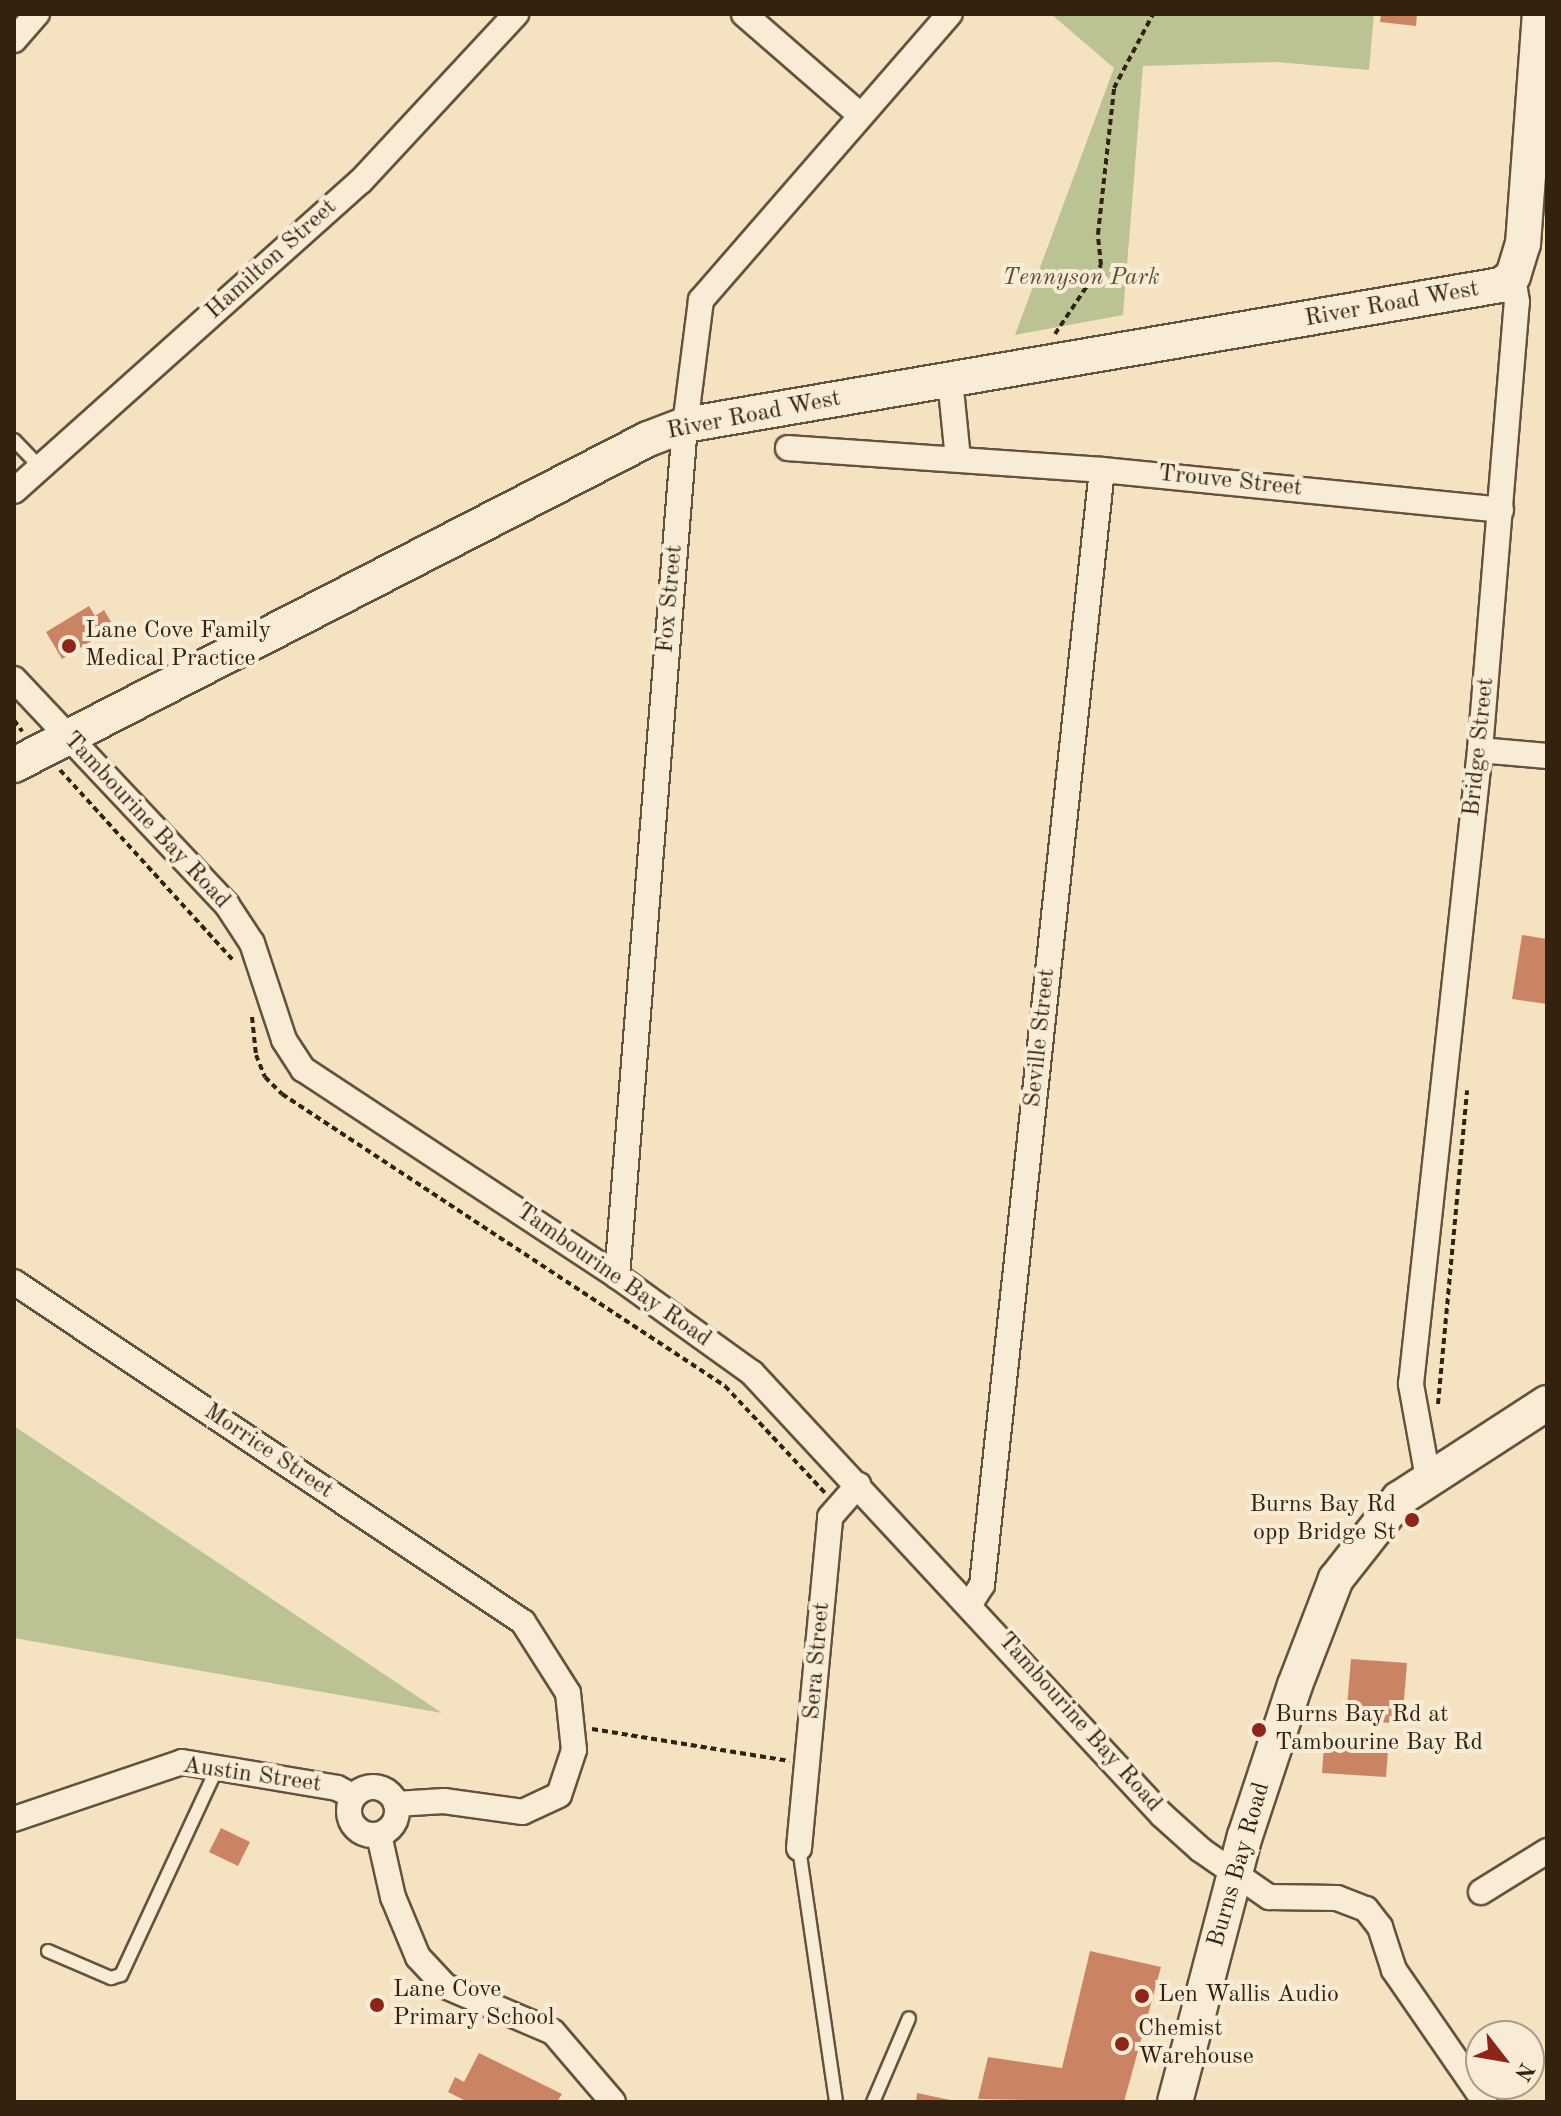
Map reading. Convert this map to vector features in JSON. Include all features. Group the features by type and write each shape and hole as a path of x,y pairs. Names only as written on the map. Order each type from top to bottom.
{"main road":[{"name":"Bridge Street","path":"1513,276 1523,244 1540,14"},
{"name":"River Road West","path":"19,749 69,738 648,439 685,425 1487,289 1513,276"},
{"name":"Burns Bay Road","path":"1175,2102 1234,1875 1330,1592 1385,1512 1428,1478 1547,1403"}],"street":[{"path":"14,40 37,14"},
{"name":"Hamilton Street","path":"14,491 361,181 516,14"},
{"path":"744,14 859,114"},
{"name":"Fox Street","path":"617,1276 685,425 701,300 859,114 950,14"},
{"name":"Bridge Street","path":"1428,1478 1411,1384 1480,750 1517,302 1513,276"},
{"path":"950,379 958,459"},
{"name":"Trouve Street","path":"788,448 1102,470 1501,510"},
{"name":"Seville Street","path":"970,1604 982,1585 1102,470"},
{"name":"Tambourine Bay Road","path":"14,679 200,874 241,926 259,960 284,1040 303,1069 617,1276 752,1373 970,1604 1162,1815 1234,1875 1279,1900 1337,1898 1366,1909 1380,1927 1394,1970 1485,2102"},
{"path":"1480,750 1547,756"},
{"name":"Morrice Street","path":"14,1282 523,1622 568,1693 574,1727"},
{"name":"Sera Street","path":"799,1848 830,1517 858,1485"},
{"path":"396,1804 444,1801 534,1810 559,1795 568,1779 574,1727"},
{"name":"Austin Street","path":"14,1819 31,1817 151,1768 182,1762 337,1788 353,1796"},
{"path":"373,1786 388,1791 396,1804 396,1820 379,1835 364,1834 352,1825 348,1810 353,1796 373,1786"},
{"path":"379,1835 393,1897 418,1957 445,1986 553,2032 613,2102"},
{"path":"1481,1892 1547,1851"}],"lane":[{"path":"14,440 40,467"},
{"path":"48,1951 111,1978 121,1975 218,1766"},
{"path":"799,1848 836,2102"},
{"path":"873,2102 909,2018"}],"path":[{"path":"1053,337 1101,265 1098,234 1114,88 1153,14"},
{"path":"14,720 19,749"},
{"path":"1438,1407 1461,1152"},
{"path":"574,1727 809,1764"}],"green space":[{"name":"Tennyson Park","path":"1051,14 1374,14 1369,70 1276,62 1143,66 1123,315 1015,335 1114,68"},
{"path":"14,1426 442,1713 14,1638"}],"building":[{"path":"1381,14 1417,14 1416,26 1380,22"},
{"name":"Lane Cove Family Medical Practice","path":"89,606 95,616 104,610 114,627 62,659 46,632"},
{"path":"1522,935 1547,939 1547,1004 1512,999"},
{"path":"1351,1659 1407,1663 1402,1724 1346,1719"},
{"path":"1324,1745 1388,1750 1386,1777 1322,1773"},
{"path":"221,1828 250,1842 238,1866 209,1852"},
{"path":"1090,1951 1161,1967 1124,2102 978,2099 988,2057 1062,2068"},
{"path":"479,2053 562,2094 557,2102 468,2102 448,2092 455,2077 464,2082"},
{"path":"917,2093 955,2101 955,2102 916,2102"}],"place":[{"name":"Lane Cove Family Medical Practice","path":"69,646"},
{"name":"Burns Bay Rd opp Bridge St","path":"1412,1520"},
{"name":"Burns Bay Rd at Tambourine Bay Rd","path":"1259,1730"},
{"name":"Len Wallis Audio","path":"1142,1996"},
{"name":"Lane Cove Primary School","path":"377,2005"},
{"name":"Chemist Warehouse","path":"1122,2044"}]}
